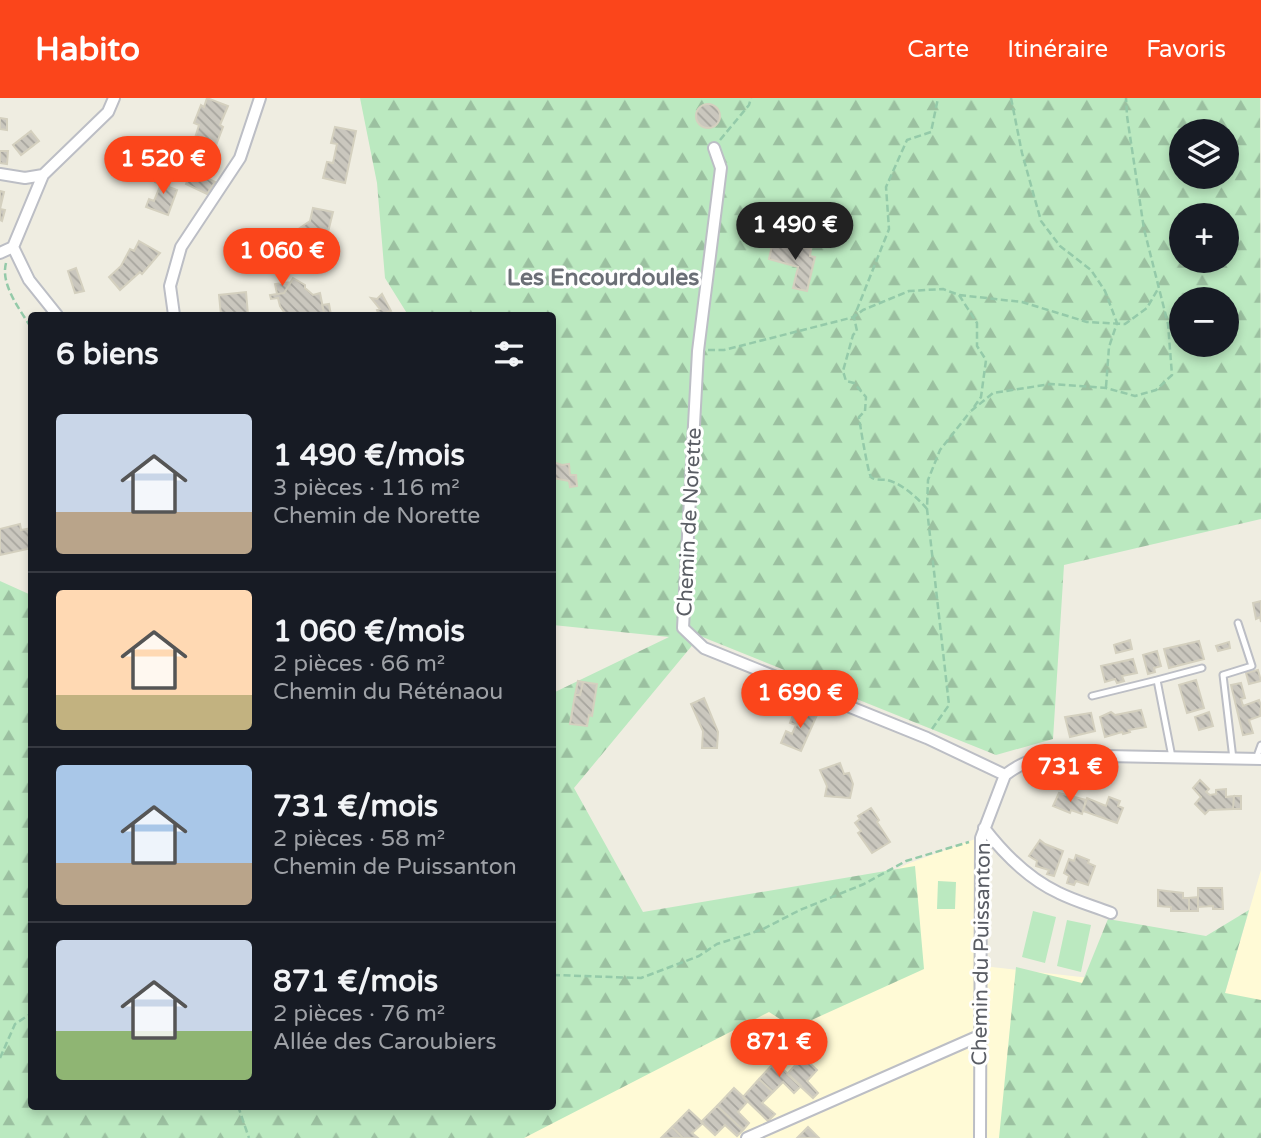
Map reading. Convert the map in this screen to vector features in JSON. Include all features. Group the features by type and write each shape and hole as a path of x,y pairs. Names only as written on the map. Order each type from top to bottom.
{"street":[{"path":"0,253 13,247 43,175 108,112 114,98"},
{"path":"174,312 170,286 181,247 240,158 260,98"},
{"name":"Chemin de Norette","path":"714,148 721,168 698,351 683,628 704,648 927,738 1005,775"},
{"path":"0,173 25,178 43,175"},
{"path":"13,247 29,280 55,312"},
{"path":"1005,775 1026,761 1054,755 1258,759"},
{"name":"Chemin du Puissanton","path":"981,1137 979,1036 983,833 1005,775"},
{"path":"983,833 1037,881 1059,894 1111,913"},
{"path":"747,1138 979,1036"}],"lane":[{"path":"1233,759 1223,675 1252,666 1238,623"},
{"path":"1092,696 1202,668"},
{"path":"1157,680 1172,757"},
{"path":"1258,759 1261,745"}],"path":[{"path":"714,148 749,105 751,98"},
{"path":"927,509 911,494 888,480 871,477 867,468 859,417 865,411 866,397 854,383 846,381 843,371 849,346 857,331 854,317 890,229 886,187 907,140 932,132 938,98"},
{"path":"1011,98 1021,153 1041,221 1060,246 1091,270 1105,291 1117,323 1109,346 1106,388"},
{"path":"971,411 993,393 1051,384 1106,388 1135,396 1156,390 1172,375 1168,324 1144,229 1126,98"},
{"path":"13,247 4,269 8,289 28,322"},
{"path":"698,351 724,350 854,317 863,310 909,292 943,289 959,296 1022,302 1087,321 1125,324 1147,308 1159,286"},
{"path":"927,738 949,705 927,509 928,480 940,450 981,397 986,360 976,346 977,323 959,296"},
{"path":"556,975 641,978 699,956 717,944 761,930 800,910 864,884 906,861 983,833"},
{"path":"0,1058 15,1024 28,1016"},
{"path":"239,1110 249,1138"}],"shaded area":[{"path":"978,838 983,966 1225,993 1261,870 1261,1138 223,1138 512,1110 556,1110 556,1104 865,886 907,864"}],"green space":[{"path":"360,98 1260,98 1261,519 1064,565 1053,739 996,755 700,636 574,788 643,912 915,866 924,969 794,1028 769,1012 524,1138 0,1138 0,581 28,594 28,1110 556,1110 556,692 669,637 556,625 556,312 406,312 385,278 377,183"},
{"path":"938,881 956,882 955,909 937,909"},
{"path":"1249,910 1225,993 1261,1000 1261,1138 999,1138 1016,967 1082,983 1108,919 1206,936"},
{"path":"1033,911 1056,917 1045,963 1022,957"},
{"path":"1067,920 1091,925 1081,972 1057,966"}],"building":[{"path":"207,98 228,106 215,148 194,141 199,125 194,123"},
{"path":"708,104 716,108 720,116 716,124 708,128 700,124 696,116 700,108"},
{"path":"0,118 7,119 7,130 0,129"},
{"path":"335,127 356,131 345,183 323,178 327,162 333,163 337,144 331,143"},
{"path":"31,131 39,141 21,155 13,145"},
{"path":"0,151 8,151 7,164 0,163"},
{"path":"191,171 215,182 207,194 186,184"},
{"path":"158,173 170,178 169,187 177,190 168,215 146,207 149,199 154,201 161,184 155,182"},
{"path":"0,191 4,192 0,209"},
{"path":"313,208 333,212 327,236 294,257 277,252 283,235 288,236 310,221"},
{"path":"0,209 5,210 2,221 0,220"},
{"path":"139,241 160,253 142,274 140,272 120,290 109,277 121,266 130,249 134,251"},
{"path":"773,241 811,249 810,256 815,257 807,291 793,288 798,267 769,259"},
{"path":"76,268 84,291 75,293 68,271"},
{"path":"293,278 305,285 313,295 320,293 324,312 284,312 278,298 271,299 270,295 284,293"},
{"path":"291,282 284,293 277,294 275,284"},
{"path":"246,292 248,312 221,312 219,295"},
{"path":"382,294 391,311 378,312 380,309 371,298 377,299"},
{"path":"329,304 330,312 324,312 322,305"},
{"path":"556,463 569,464 570,475 576,475 577,486 570,487 569,481 556,479"},
{"path":"20,524 21,530 28,529 28,549 0,555 0,529"},
{"path":"1261,601 1261,622 1260,617 1256,619 1253,603"},
{"path":"1130,640 1132,649 1116,653 1114,645"},
{"path":"1199,641 1204,659 1169,668 1164,649"},
{"path":"1229,642 1230,648 1218,651 1216,646"},
{"path":"1157,651 1161,666 1148,674 1143,655"},
{"path":"1133,659 1137,673 1122,676 1124,681 1117,683 1115,679 1105,682 1101,666"},
{"path":"1258,670 1261,681 1249,684 1246,673"},
{"path":"1196,680 1204,708 1187,713 1179,685"},
{"path":"578,681 583,682 580,695 575,695"},
{"path":"583,682 597,684 592,716 589,715 587,726 570,724 575,695 580,695"},
{"path":"1241,683 1245,698 1241,699 1243,706 1259,700 1261,706 1260,716 1249,720 1253,733 1243,735 1231,685"},
{"path":"704,698 718,732 717,748 702,748 703,731 691,704"},
{"path":"804,709 817,715 801,751 781,743 786,731 792,734 796,725 790,723 793,715 800,718"},
{"path":"1141,710 1146,727 1105,737 1100,717 1111,712 1115,715"},
{"path":"1209,712 1213,726 1199,730 1195,717"},
{"path":"1091,713 1095,731 1070,737 1065,717"},
{"path":"840,763 844,774 849,773 853,784 850,798 825,796 827,786 820,770"},
{"path":"1200,780 1209,789 1206,792 1210,795 1216,794 1216,790 1226,789 1226,797 1234,796 1233,809 1209,810 1205,814 1195,804 1201,797 1193,788"},
{"path":"1059,793 1086,800 1082,814 1071,810 1070,813 1053,806"},
{"path":"1234,796 1241,796 1241,809 1233,809"},
{"path":"1109,797 1120,801 1118,806 1123,808 1117,823 1083,811 1087,798 1106,806"},
{"path":"871,808 890,842 872,853 858,833 861,831 855,823 860,819 858,816"},
{"path":"1040,840 1063,851 1054,876 1047,874 1049,870 1036,866 1037,861 1029,856"},
{"path":"1076,855 1089,860 1088,863 1095,866 1088,885 1076,881 1074,885 1067,883 1069,876 1064,873 1069,859 1074,861"},
{"path":"1198,888 1222,888 1223,909 1213,909 1213,906 1198,907"},
{"path":"1158,890 1183,893 1183,898 1189,898 1189,911 1171,911 1171,907 1158,906"},
{"path":"1198,897 1198,911 1189,911 1189,898"},
{"path":"803,1057 817,1070 807,1081 818,1093 813,1098 787,1074"},
{"path":"775,1062 801,1086 794,1093 783,1082 773,1092 759,1079"},
{"path":"759,1079 773,1092 762,1103 775,1114 768,1121 743,1097"},
{"path":"734,1088 748,1101 738,1112 749,1123 743,1130 717,1106"},
{"path":"717,1106 743,1130 737,1136 725,1125 715,1135 701,1122"},
{"path":"689,1110 703,1123 692,1133 698,1138 683,1138 672,1127"},
{"path":"672,1127 683,1138 661,1138"},
{"path":"808,1127 819,1138 797,1138"}],"district":[{"name":"Les Encourdoules","path":"603,277"}]}
